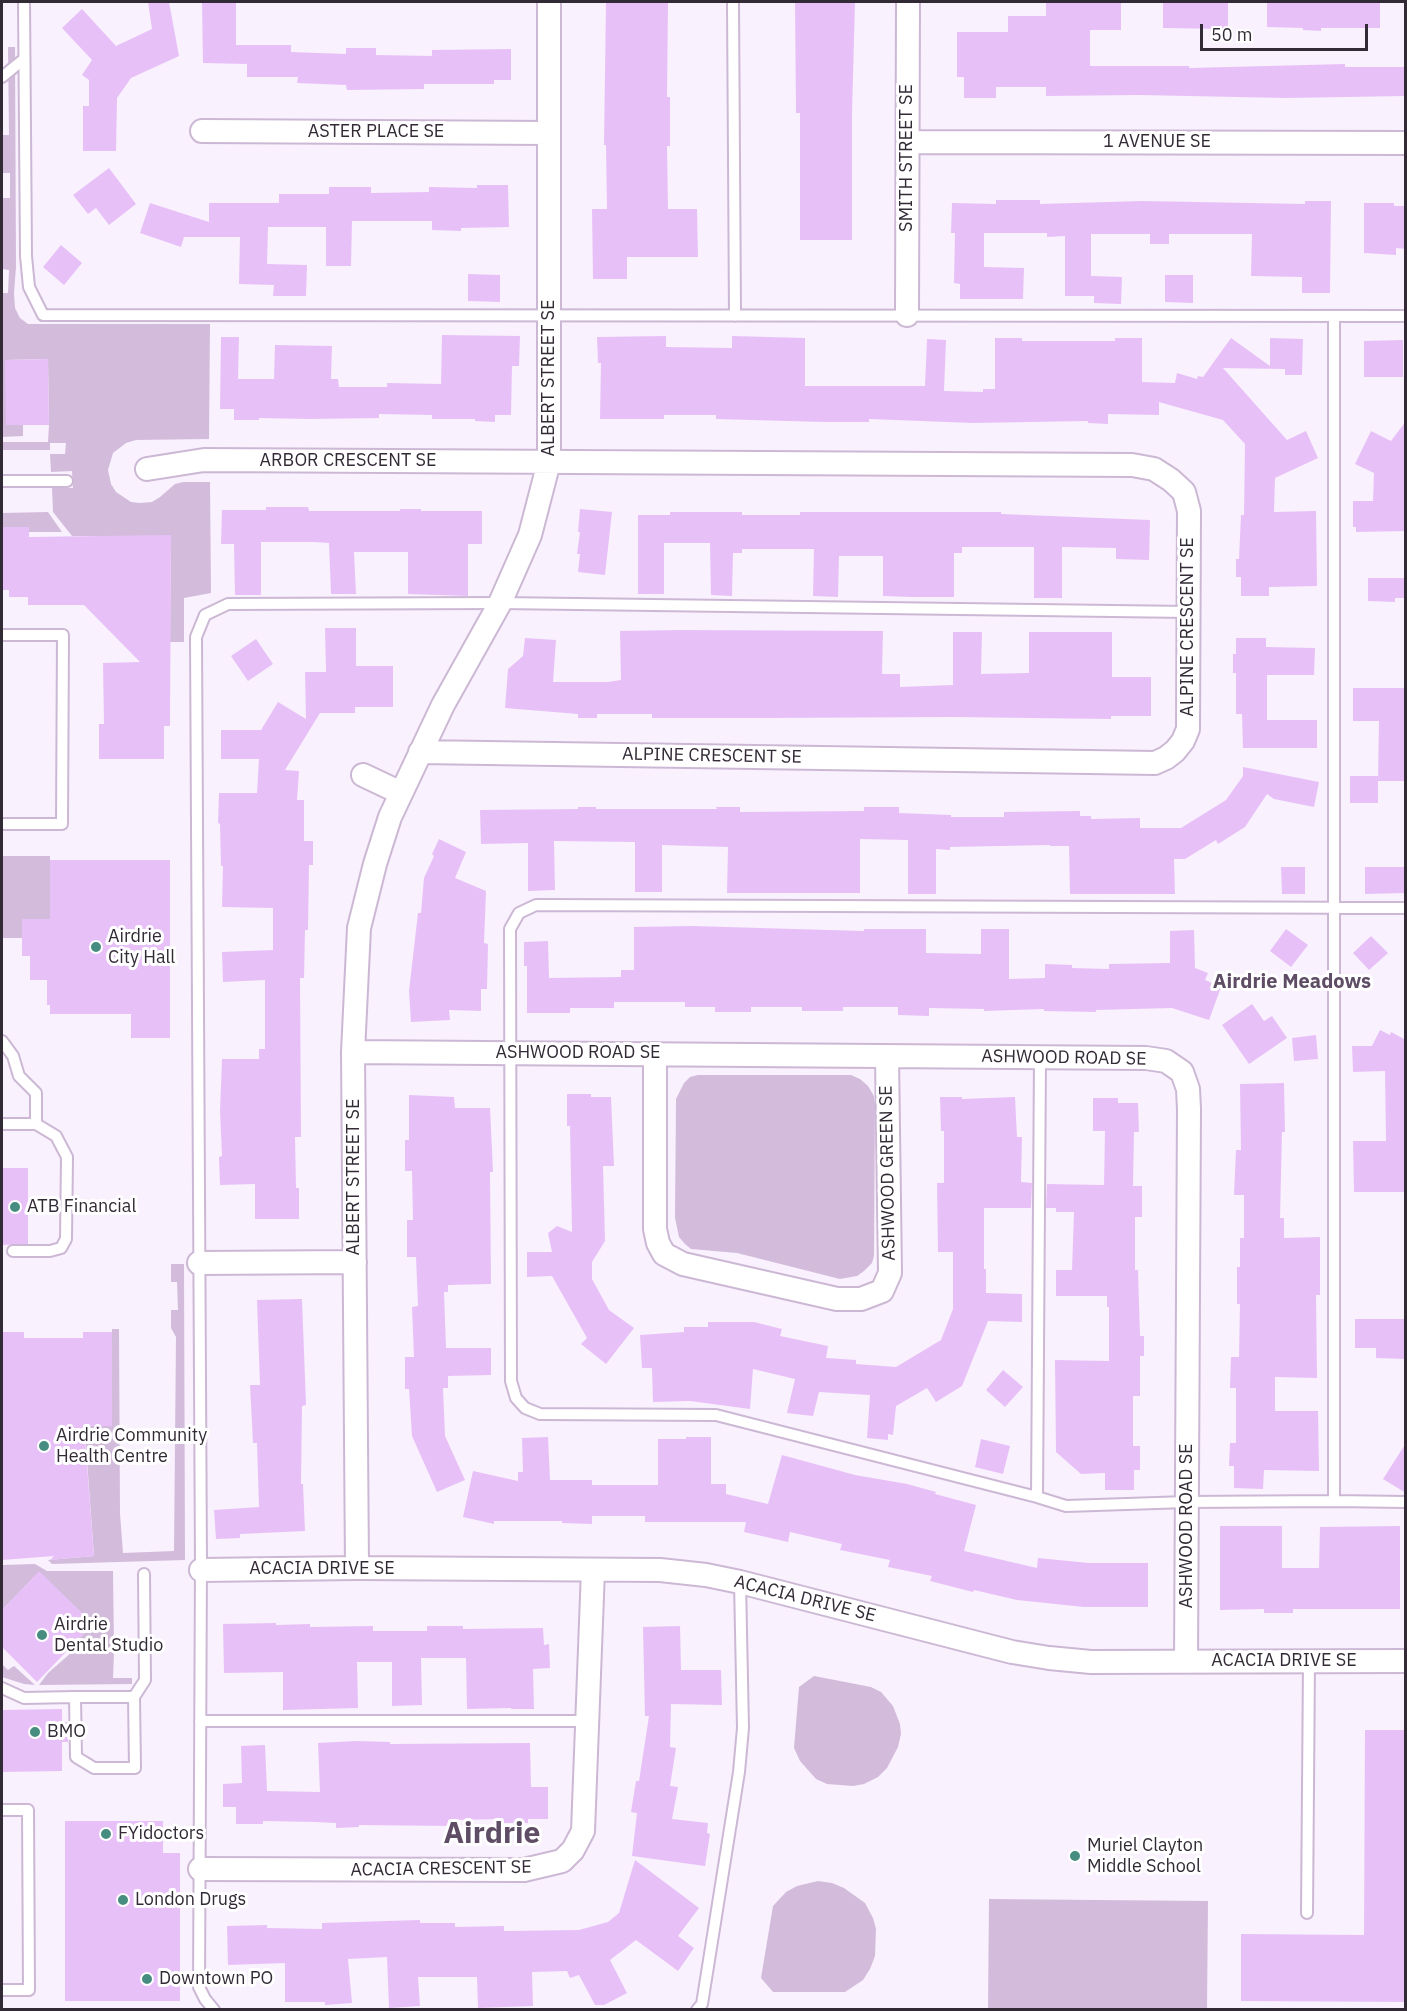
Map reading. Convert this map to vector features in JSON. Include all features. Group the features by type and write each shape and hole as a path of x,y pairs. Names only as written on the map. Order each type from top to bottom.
{"street":[{"name":"ALBERT STREET SE","path":"357,1568 353,1052 360,928 375,864 390,817 442,705 500,603 530,535 549,462 549,2"},
{"name":"SMITH STREET SE","path":"907,315 908,2"},
{"name":"ASTER PLACE SE","path":"202,131 549,133"},
{"name":"1 AVENUE SE","path":"908,141 1406,142"},
{"name":"ARBOR CRESCENT SE","path":"147,470 204,460 549,462"},
{"name":"ALPINE CRESCENT SE","path":"420,752 1155,763 1175,751 1183,741 1188,729 1189,511 1184,492 1172,480 1154,469 1132,465 549,462"},
{"path":"363,775 401,792"},
{"name":"ASHWOOD ROAD SE","path":"353,1052 1146,1058 1166,1061 1182,1072 1188,1089 1186,1661"},
{"name":"ASHWOOD GREEN SE","path":"655,1054 655,1229 658,1243 664,1254 683,1264 837,1299 861,1299 882,1291 890,1273 886,1057"},
{"path":"200,1263 355,1262"},
{"name":"ACACIA DRIVE SE","path":"201,1570 357,1568 660,1570 706,1575 740,1582 1021,1653 1091,1662 1406,1661"},
{"name":"ACACIA CRESCENT SE","path":"200,1869 524,1870 562,1861 573,1850 583,1831 593,1570"}],"lane":[{"path":"24,2 26,256 29,287 43,315 1406,316"},
{"path":"733,2 735,316"},
{"path":"2,77 24,59"},
{"path":"1335,316 1335,1501"},
{"path":"2,481 67,481"},
{"path":"214,2010 205,1999 200,1987 201,1570 196,637 205,615 228,604 500,603 1188,612"},
{"path":"2,635 63,635 62,824 2,824"},
{"path":"1406,908 536,905 519,913 510,929 508,1053 511,1381 516,1398 525,1408 540,1414 716,1415 1066,1506 1187,1502 1406,1502"},
{"path":"2,1041 13,1056 19,1076 36,1093 36,1124"},
{"path":"1037,1497 1040,1057"},
{"path":"2,1124 36,1124 56,1136 67,1157 68,1226 66,1239 60,1248 50,1251 13,1251"},
{"path":"75,1697 76,1757 94,1768 135,1768 134,1697 146,1680 144,1574"},
{"path":"697,2010 702,2004 739,1772 743,1728 740,1582"},
{"path":"1307,1913 1309,1661"},
{"path":"2,1688 24,1698 134,1697"},
{"path":"200,1721 587,1721"},
{"path":"2,1810 28,1810 29,1990 2,1990"}],"shaded area":[{"path":"8,47 15,47 16,267 14,293 15,308 20,318 28,324 210,324 209,439 136,440 126,443 113,453 108,470 111,484 116,492 131,502 152,502 175,484 210,482 211,593 184,598 184,642 170,642 171,536 72,536 53,512 52,488 73,488 72,471 51,472 50,454 65,454 66,443 50,443 50,450 2,450 2,442 48,442 49,425 48,359 6,360 6,425 23,425 23,436 2,437 2,293 8,293 9,270 2,269 2,198 10,198 10,173 2,173 2,135 9,135"},
{"path":"48,512 62,532 29,532 29,527 2,527 2,513"},
{"path":"2,856 50,856 50,919 22,919 22,938 2,938"},
{"path":"698,1075 851,1075 868,1086 874,1096 875,1104 874,1256 872,1263 864,1271 857,1276 840,1279 737,1253 691,1249 679,1237 675,1218 676,1099 684,1083 690,1077"},
{"path":"171,1264 184,1264 185,1560 52,1564 48,1560 94,1556 86,1447 82,1426 112,1425 112,1329 119,1329 120,1514 123,1553 174,1551 176,1337 171,1328 171,1310 178,1310 177,1282 171,1282"},
{"path":"35,1564 47,1571 113,1571 114,1648 75,1648 73,1645 93,1624 39,1572 2,1610 2,1565"},
{"path":"72,1652 114,1652 113,1678 132,1678 132,1684 39,1685 48,1673"},
{"path":"2,1664 8,1670 14,1666 35,1685 2,1677"},
{"path":"814,1676 871,1687 881,1692 893,1706 901,1734 898,1747 887,1768 878,1777 864,1784 853,1786 827,1784 816,1779 800,1761 794,1748 799,1687"},
{"path":"818,1881 844,1888 865,1903 876,1929 875,1956 870,1969 863,1980 845,1992 773,1992 761,1978 773,1906 786,1892 797,1886"},
{"path":"989,1899 1208,1901 1207,2009 988,2008"}],"building":[{"path":"148,2 169,2 179,56 131,78 117,98 116,151 83,151 83,106 89,106 89,80 82,75 92,60 62,28 82,9 116,46 152,29"},
{"path":"202,2 236,2 236,45 291,45 291,52 346,54 346,48 376,48 376,55 432,56 432,50 511,49 511,80 494,80 494,84 424,84 424,89 347,90 346,85 297,83 298,77 247,77 247,64 203,63"},
{"path":"606,2 668,2 667,97 670,97 670,146 667,146 668,209 697,209 698,257 627,257 627,279 593,279 592,209 607,209 606,145 604,145"},
{"path":"795,2 855,2 852,240 800,240 800,113 796,113"},
{"path":"1046,2 1121,2 1121,30 1090,30 1090,66 1189,66 1189,68 1345,64 1345,67 1406,67 1406,96 1286,98 1046,96 1046,87 996,87 996,98 964,98 964,77 957,77 957,32 1008,32 1008,16 1046,16"},
{"path":"1163,2 1228,2 1228,29 1163,28"},
{"path":"1267,2 1380,2 1380,28 1321,28 1321,31 1267,27"},
{"path":"109,168 136,204 109,225 96,208 88,214 73,195"},
{"path":"477,185 508,185 509,227 461,228 461,231 432,230 432,221 352,221 351,266 326,266 326,227 268,227 267,264 307,265 306,296 273,296 274,285 239,284 240,237 184,237 181,247 140,233 150,203 209,222 209,203 279,203 279,194 329,194 329,187 371,187 371,193 429,192 429,187 477,188"},
{"path":"996,200 1040,200 1040,204 1142,201 1305,204 1305,201 1331,201 1330,293 1302,293 1302,277 1251,276 1252,234 1169,234 1169,244 1150,244 1150,234 1091,234 1091,276 1122,277 1121,304 1094,303 1094,296 1065,296 1065,236 1047,237 1047,233 984,233 984,267 1024,268 1023,299 960,299 960,284 954,283 955,233 951,233 952,203 996,204"},
{"path":"1364,203 1394,203 1394,206 1406,206 1406,249 1396,248 1396,255 1364,253"},
{"path":"61,245 82,263 64,285 43,267"},
{"path":"468,274 500,275 500,302 468,301"},
{"path":"1165,275 1193,275 1193,303 1165,302"},
{"path":"442,335 520,336 519,366 512,366 511,415 495,415 495,422 475,421 475,419 432,419 432,415 379,414 379,418 234,420 234,409 220,409 221,337 239,337 238,379 274,379 275,345 332,346 331,379 338,379 339,387 387,387 387,383 441,384"},
{"path":"666,336 666,347 732,348 732,336 805,338 805,386 925,386 927,339 946,340 944,391 983,392 983,389 995,389 995,338 1022,338 1022,341 1115,341 1115,338 1142,338 1142,382 1175,383 1177,373 1197,379 1198,376 1203,377 1231,338 1270,366 1270,338 1303,339 1302,375 1285,375 1285,369 1223,368 1287,440 1306,431 1318,458 1275,478 1274,512 1316,511 1317,586 1269,587 1269,596 1241,596 1241,577 1236,577 1236,559 1239,559 1241,515 1244,515 1245,444 1223,420 1159,402 1159,415 1108,414 1108,424 1088,423 1088,421 973,423 869,419 869,422 824,422 716,419 716,415 664,415 664,419 600,419 601,363 598,363 597,337"},
{"path":"1403,340 1403,377 1364,377 1364,341"},
{"path":"48,359 49,425 6,425 5,360"},
{"path":"1406,421 1406,531 1356,532 1356,527 1353,527 1353,501 1373,501 1374,473 1355,464 1371,431 1391,441"},
{"path":"266,507 308,507 309,511 421,509 421,511 482,511 482,544 468,544 468,596 408,594 408,552 354,552 356,594 331,594 329,543 314,542 261,542 261,595 235,595 234,544 221,544 222,510 266,510"},
{"path":"580,509 612,512 605,575 578,572"},
{"path":"670,512 800,515 800,512 1001,512 1001,514 1150,520 1149,560 1116,559 1116,548 1062,547 1062,598 1034,598 1034,547 962,547 962,553 954,553 954,597 912,597 883,596 883,556 839,556 838,597 813,596 814,549 742,549 742,553 733,553 732,596 711,595 710,543 664,543 664,594 638,594 638,515 670,515"},
{"path":"2,527 29,527 29,537 171,535 170,726 164,726 164,759 99,759 99,724 104,724 103,663 140,662 84,605 28,605 28,597 9,597 9,590 2,590"},
{"path":"1368,578 1406,578 1406,598 1395,598 1395,602 1368,601"},
{"path":"325,628 356,628 356,666 393,666 393,707 355,707 355,713 320,713 285,770 299,771 297,800 304,800 304,841 313,841 313,865 309,865 308,930 305,930 304,978 300,978 301,1137 295,1137 299,1219 255,1219 255,1184 220,1185 222,1059 259,1059 259,1049 265,1049 265,980 223,982 222,952 273,950 273,908 222,907 223,866 221,866 220,824 218,823 219,793 257,793 259,759 221,759 221,730 261,730 278,702 306,719 305,672 326,672"},
{"path":"620,631 883,631 882,674 900,674 900,687 953,685 953,632 982,632 981,674 1029,673 1029,632 1112,632 1112,677 1151,677 1151,716 1111,716 1111,719 652,718 652,714 597,714 597,718 578,718 578,714 505,708 508,669 523,656 525,638 556,640 553,682 608,682 621,680"},
{"path":"1236,638 1266,638 1266,647 1315,648 1314,675 1267,675 1267,720 1317,720 1317,748 1243,748 1242,714 1236,714 1236,673 1233,673"},
{"path":"256,639 273,664 248,681 231,656"},
{"path":"1353,688 1406,688 1406,781 1378,781 1379,721 1353,721"},
{"path":"1243,767 1319,782 1314,807 1274,799 1267,794 1245,827 1218,844 1216,840 1185,859 1174,859 1175,894 1070,894 1069,846 1050,845 936,849 936,894 908,894 908,840 860,839 860,893 727,893 728,847 662,845 662,892 635,892 635,842 554,841 555,890 528,891 528,843 481,844 480,810 578,809 578,807 717,809 716,807 740,807 740,812 864,811 864,807 899,807 899,813 951,815 951,817 1004,817 1004,812 1080,811 1080,816 1091,816 1091,819 1140,818 1140,828 1181,828 1226,800 1243,776"},
{"path":"1350,776 1378,776 1378,803 1350,803"},
{"path":"439,839 466,852 455,878 486,891 484,943 488,944 487,989 481,989 481,1011 449,1010 450,1020 411,1022 409,991 418,913 421,913 424,878"},
{"name":"Airdrie City Hall","path":"50,860 170,860 170,1038 131,1038 131,1014 50,1014 50,1005 47,1005 47,980 30,980 30,956 22,956 22,919 50,919"},
{"path":"1281,867 1305,867 1305,894 1282,894"},
{"path":"1365,867 1406,867 1406,893 1365,894"},
{"path":"692,926 864,931 864,929 926,929 926,953 981,954 981,929 1009,929 1009,979 1045,978 1045,964 1072,965 1072,968 1109,969 1109,964 1170,963 1170,931 1194,930 1195,968 1208,973 1205,980 1221,987 1209,1020 1172,1008 1096,1010 1096,1012 929,1008 929,1016 898,1015 898,1007 843,1007 843,1011 802,1011 802,1007 751,1007 751,1012 715,1012 715,1007 685,1007 685,1002 614,1002 614,1008 570,1008 570,1013 527,1013 527,966 524,966 524,942 548,941 549,978 621,977 621,970 634,970 634,927"},
{"path":"1286,929 1308,945 1291,967 1270,951"},
{"path":"1371,936 1388,953 1369,970 1353,953"},
{"path":"1252,1004 1264,1021 1272,1016 1287,1038 1249,1064 1222,1025"},
{"path":"1380,1030 1390,1035 1391,1032 1406,1040 1406,1192 1354,1192 1353,1141 1386,1141 1385,1071 1353,1072 1352,1046 1372,1046"},
{"path":"1316,1035 1318,1059 1294,1061 1292,1038"},
{"path":"1284,1083 1285,1132 1282,1132 1280,1218 1284,1218 1284,1238 1320,1237 1320,1295 1316,1295 1317,1378 1275,1377 1275,1411 1318,1411 1319,1471 1264,1470 1263,1489 1234,1488 1234,1466 1229,1466 1230,1443 1236,1443 1236,1388 1230,1388 1231,1357 1239,1357 1240,1304 1237,1304 1237,1267 1240,1267 1240,1238 1244,1238 1244,1195 1234,1195 1236,1150 1241,1150 1240,1084"},
{"path":"567,1094 611,1097 614,1166 603,1166 605,1241 592,1262 592,1279 609,1310 634,1328 606,1364 581,1344 587,1338 552,1276 527,1277 527,1252 552,1252 548,1233 557,1226 572,1232 570,1126 567,1126"},
{"path":"409,1095 454,1097 455,1108 490,1108 493,1172 490,1172 491,1284 448,1285 448,1292 444,1292 446,1348 491,1348 491,1375 448,1376 448,1388 443,1388 445,1436 465,1480 437,1492 412,1436 409,1389 405,1389 405,1357 414,1357 412,1307 418,1306 416,1257 407,1257 407,1220 413,1220 412,1171 405,1171 405,1140 409,1140"},
{"path":"940,1097 962,1097 962,1099 1015,1097 1017,1137 1022,1137 1021,1182 1032,1183 1031,1208 984,1208 986,1293 1022,1294 1022,1322 988,1321 962,1386 936,1402 927,1388 896,1406 893,1435 888,1434 888,1440 867,1438 870,1395 819,1392 813,1416 787,1413 795,1379 753,1369 750,1409 690,1401 653,1402 652,1368 642,1368 640,1335 684,1332 684,1327 708,1327 708,1322 754,1322 782,1329 780,1336 828,1346 826,1358 856,1360 856,1364 896,1367 941,1340 953,1309 953,1252 938,1252 937,1183 944,1183 944,1131 941,1131"},
{"path":"1093,1098 1118,1098 1118,1103 1138,1103 1139,1132 1134,1132 1133,1186 1142,1186 1142,1217 1135,1217 1135,1270 1138,1270 1140,1336 1144,1336 1144,1356 1140,1356 1140,1396 1133,1396 1133,1446 1140,1446 1140,1470 1134,1470 1134,1490 1105,1490 1105,1473 1081,1474 1056,1452 1055,1360 1109,1361 1107,1296 1056,1296 1056,1270 1072,1270 1074,1212 1056,1212 1056,1208 1046,1208 1047,1184 1104,1185 1105,1131 1093,1131"},
{"name":"ATB Financial","path":"2,1168 28,1168 28,1244 2,1245"},
{"path":"302,1299 306,1405 302,1406 301,1484 303,1484 305,1531 240,1534 240,1538 216,1539 214,1510 259,1507 257,1443 253,1443 250,1385 260,1385 257,1300"},
{"path":"1355,1319 1406,1319 1406,1359 1376,1358 1376,1348 1355,1348"},
{"name":"Airdrie Community Health Centre","path":"2,1332 24,1332 24,1338 83,1338 83,1332 112,1332 112,1426 84,1426 94,1556 50,1560 54,1556 2,1560"},
{"path":"1003,1370 1023,1387 1005,1407 986,1390"},
{"path":"548,1437 550,1480 592,1480 592,1485 658,1485 658,1439 711,1437 711,1484 726,1484 726,1494 768,1504 782,1455 855,1475 907,1484 936,1492 935,1494 976,1505 964,1551 1037,1568 1038,1558 1089,1563 1148,1563 1148,1607 1084,1607 1017,1600 974,1590 973,1592 930,1581 932,1576 888,1567 890,1560 840,1550 842,1544 790,1532 788,1542 744,1532 746,1522 645,1522 645,1516 592,1516 592,1524 562,1523 562,1521 494,1521 494,1524 463,1517 473,1471 518,1481 518,1472 523,1472 522,1438"},
{"path":"981,1439 1010,1446 1003,1474 975,1467"},
{"path":"1406,1443 1406,1493 1383,1479"},
{"path":"1220,1526 1282,1526 1282,1568 1319,1568 1320,1527 1400,1526 1400,1609 1293,1609 1293,1613 1264,1613 1264,1609 1220,1610"},
{"name":"Airdrie Dental Studio","path":"39,1571 93,1624 37,1682 2,1647 2,1610"},
{"path":"276,1623 276,1625 310,1624 310,1627 373,1626 373,1631 427,1631 427,1626 463,1626 463,1629 543,1628 544,1645 549,1644 550,1668 533,1669 534,1709 467,1709 466,1658 421,1658 422,1705 392,1706 392,1662 357,1662 358,1708 283,1710 283,1672 224,1673 223,1624"},
{"path":"680,1626 681,1670 721,1670 722,1705 671,1704 670,1747 676,1748 670,1786 678,1787 672,1819 708,1823 707,1833 710,1834 705,1866 632,1856 637,1813 631,1812 636,1781 639,1781 649,1716 645,1716 643,1627"},
{"name":"BMO","path":"62,1709 62,1722 68,1722 68,1742 62,1742 62,1771 2,1772 2,1710"},
{"path":"1365,1730 1406,1730 1406,2002 1241,2001 1241,1934 1364,1935"},
{"path":"390,1742 390,1744 530,1743 531,1787 548,1787 548,1819 528,1819 528,1823 502,1823 502,1819 453,1820 453,1826 359,1825 359,1827 336,1828 336,1823 315,1822 263,1821 263,1824 236,1824 236,1807 223,1807 223,1784 242,1783 241,1746 265,1745 267,1791 320,1792 318,1743"},
{"name":"London Drugs","path":"65,1821 163,1821 163,1853 180,1853 180,2001 65,2001"},
{"path":"635,1860 699,1908 678,1936 694,1948 678,1971 636,1940 610,1960 627,1993 604,2005 595,2005 579,1975 570,1978 567,1971 532,1972 533,2006 478,2008 477,1977 418,1977 420,2006 389,2008 387,1957 348,1959 352,2003 325,2005 325,2002 285,2002 285,1963 228,1965 227,1926 267,1925 267,1928 322,1929 322,1923 420,1920 420,1923 455,1923 455,1927 504,1926 504,1931 579,1930 608,1922 619,1913"}],"place":[{"name":"Airdrie City Hall","path":"96,947"},
{"name":"ATB Financial","path":"15,1207"},
{"name":"Airdrie Community Health Centre","path":"44,1446"},
{"name":"Airdrie Dental Studio","path":"42,1635"},
{"name":"BMO","path":"35,1732"},
{"name":"FYidoctors","path":"106,1834"},
{"name":"Muriel Clayton Middle School","path":"1075,1856"},
{"name":"London Drugs","path":"123,1900"},
{"name":"Downtown PO","path":"147,1979"}],"district":[{"name":"Airdrie Meadows","path":"1292,982"},
{"name":"Airdrie","path":"492,1834"}]}
